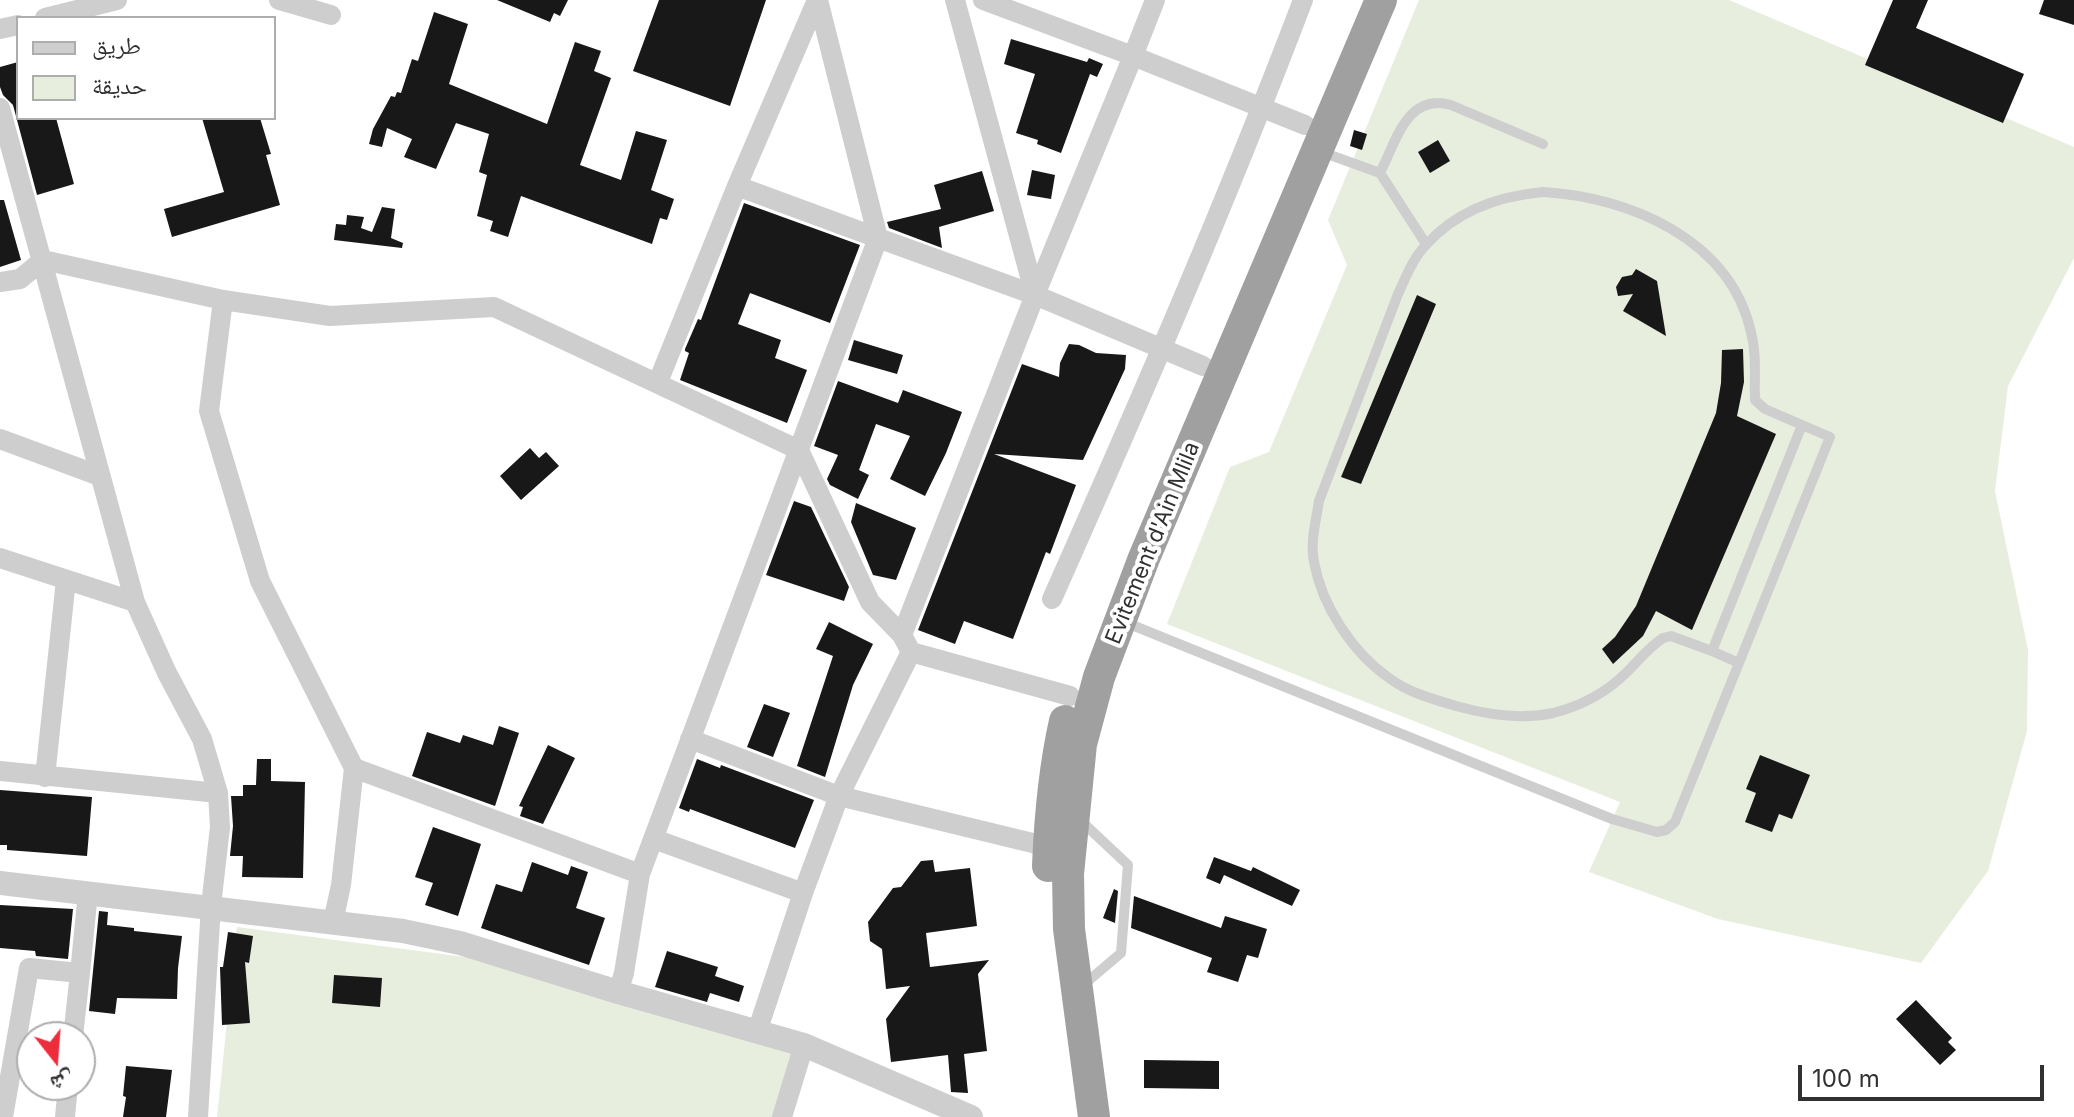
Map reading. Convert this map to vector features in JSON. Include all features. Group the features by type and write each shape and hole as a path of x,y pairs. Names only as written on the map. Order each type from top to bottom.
{"highway":[{"name":"Evitement d'Ain Mlila","path":"1094,1117 1069,929 1068,874 1081,744 1099,677 1311,138 1358,0"},
{"name":"Evitement d'Ain Mlila","path":"1073,1117 1051,953 1047,883 1055,764 1070,696 1086,648 1203,366 1311,138 1381,0"}],"street":[{"path":"53,16 117,0"},
{"path":"279,0 331,15"},
{"path":"658,382 737,186 818,0"},
{"path":"618,992 624,973 640,874 878,238 818,0"},
{"path":"955,0 1035,295"},
{"path":"983,0 1262,107 1311,138"},
{"path":"757,1032 839,796 906,643 1035,295 1155,0"},
{"path":"1052,599 1164,348 1303,0"},
{"path":"0,108 135,602 160,659 202,739 218,793 220,827 211,906 198,1117"},
{"path":"737,186 1035,295 1203,366"},
{"path":"0,282 20,279 43,260"},
{"path":"43,260 223,300 330,316 494,307 799,450 870,602 906,643 1070,696"},
{"path":"223,300 209,411 260,581 354,768 341,885 333,922"},
{"path":"0,439 100,476"},
{"path":"0,558 135,602"},
{"path":"45,777 66,580"},
{"path":"690,739 839,796 1049,847"},
{"path":"354,768 640,874"},
{"path":"0,771 218,793"},
{"path":"654,839 803,893"},
{"path":"0,883 403,931 460,943 804,1045 971,1117"},
{"path":"75,1021 88,892"},
{"path":"11,1117 3,1117 29,968 80,973"},
{"path":"782,1117 804,1045"}],"lane":[{"path":"1380,173 1409,117 1416,108 1427,103 1439,101 1451,105 1543,144"},
{"path":"1311,138 1380,173 1426,244"},
{"path":"1120,621 1612,819 1657,832 1666,830 1675,822 1830,437 1765,409 1755,400 1755,358 1741,301 1722,272 1698,248 1637,211 1570,194 1543,192 1484,203 1451,223 1426,244 1398,294 1319,501 1313,532 1313,561 1333,615 1370,663 1390,679 1416,693 1477,712 1502,716 1552,713 1580,704 1604,691 1663,638 1671,636 1739,663"},
{"path":"1712,651 1802,425"},
{"path":"1073,813 1128,865 1121,953 1077,991"}],"green space":[{"path":"1419,0 1729,0 2074,147 2074,258 2008,386 1995,491 2028,650 2027,731 1988,871 1921,963 1718,919 1589,872 1620,802 1167,624 1230,467 1269,452 1347,265 1328,220"},
{"path":"237,927 480,959 794,1052 773,1117 217,1117"}],"building":[{"path":"497,0 568,0 560,16 554,13 550,22"},
{"path":"659,0 766,0 730,106 633,71"},
{"path":"1893,0 1928,0 1916,28 2024,74 2003,123 1865,65"},
{"path":"2044,0 2074,0 2074,25 2039,14"},
{"path":"434,12 468,24 449,84 547,124 575,42 601,51 594,71 611,78 580,165 621,180 636,131 667,140 651,190 674,199 667,220 660,218 652,244 521,196 508,237 490,231 493,221 477,216 487,175 479,172 489,134 456,123 436,169 404,157 412,139 387,128 382,147 369,144 373,129 391,96 401,93 412,59 418,61"},
{"path":"1011,39 1103,64 1097,77 1090,74 1061,153 1037,144 1038,140 1016,133 1035,74 1004,64"},
{"path":"16,63 16,116 13,105 0,87 0,67"},
{"path":"17,120 57,120 74,184 37,195"},
{"path":"203,120 261,120 271,154 266,155 280,205 172,237 164,209 224,192"},
{"path":"1354,130 1367,134 1362,150 1350,146"},
{"path":"1438,140 1450,161 1430,173 1418,152"},
{"path":"1032,170 1055,175 1051,199 1027,195"},
{"path":"982,171 994,211 939,227 942,248 889,228 887,222 941,209 934,185"},
{"path":"0,200 4,200 21,260 0,267"},
{"path":"744,203 860,245 830,323 750,293 738,324 781,340 775,358 807,370 787,423 680,380 689,353 685,349 698,319 701,320"},
{"path":"382,207 395,209 391,238 403,243 402,248 334,240 336,224 346,225 347,215 364,217 361,228 372,232"},
{"path":"1636,269 1657,281 1666,336 1623,311 1633,294 1618,296 1616,287 1622,277 1632,275"},
{"path":"1417,295 1436,304 1361,484 1341,477"},
{"path":"854,340 903,355 897,374 848,360"},
{"path":"1069,344 1096,353 1126,355 1125,369 1083,460 994,454 1076,485 1013,639 964,621 955,644 918,630 1022,364 1059,377 1060,363"},
{"path":"1743,349 1744,382 1737,416 1776,434 1692,630 1656,611 1643,636 1613,664 1602,649 1615,637 1636,606 1716,413 1722,350"},
{"path":"838,381 898,403 903,390 962,412 925,496 890,479 910,436 876,424 859,470 869,475 858,499 830,485 827,479 838,455 814,446"},
{"path":"530,448 539,458 546,452 559,466 521,500 500,476"},
{"path":"794,501 811,507 849,587 844,601 766,575"},
{"path":"856,503 916,528 896,580 873,575 851,522"},
{"path":"829,622 873,644 853,685 825,777 797,766 833,656 816,649"},
{"path":"764,704 790,713 773,757 747,747"},
{"path":"499,726 519,733 495,806 412,776 427,732 460,743 463,735 493,745"},
{"path":"548,745 575,758 543,824 520,816 523,807 519,806"},
{"path":"1760,755 1810,775 1792,819 1779,814 1772,832 1745,822 1756,793 1746,789"},
{"path":"257,759 271,759 271,781 305,782 303,878 242,877 243,856 230,856 233,826 231,796 243,796 243,785 256,785"},
{"path":"697,759 814,800 795,848 690,809 689,812 679,808"},
{"path":"0,790 92,797 87,856 7,850 7,845 0,845"},
{"path":"433,827 481,844 458,916 425,905 433,883 415,877"},
{"path":"1214,857 1251,871 1253,867 1300,890 1292,906 1224,875 1220,884 1206,878"},
{"path":"933,860 935,872 970,868 977,926 926,933 930,967 989,960 978,974 987,1051 964,1054 968,1093 951,1092 948,1055 891,1062 886,1019 910,986 886,989 882,949 870,941 868,922 893,888 901,887 921,861"},
{"path":"532,862 568,875 571,866 588,872 576,908 605,918 589,965 481,928 496,884 522,892"},
{"path":"1114,889 1118,891 1115,923 1103,918"},
{"path":"1134,896 1221,928 1225,916 1267,929 1258,958 1247,955 1238,982 1207,972 1212,958 1131,928"},
{"path":"0,905 73,909 68,959 36,956 35,951 0,948"},
{"path":"99,911 108,912 107,925 182,936 177,999 117,998 115,1014 89,1011"},
{"path":"228,932 253,936 249,963 245,962 250,1023 222,1025 220,967 223,967"},
{"path":"667,951 718,967 715,976 744,986 739,1002 710,993 707,1002 655,987"},
{"path":"334,975 382,978 380,1007 332,1003"},
{"path":"1916,1000 1952,1038 1948,1042 1956,1050 1940,1065 1896,1019"},
{"path":"1144,1060 1219,1061 1219,1089 1144,1088"},
{"path":"126,1066 172,1070 166,1117 123,1117"}]}
